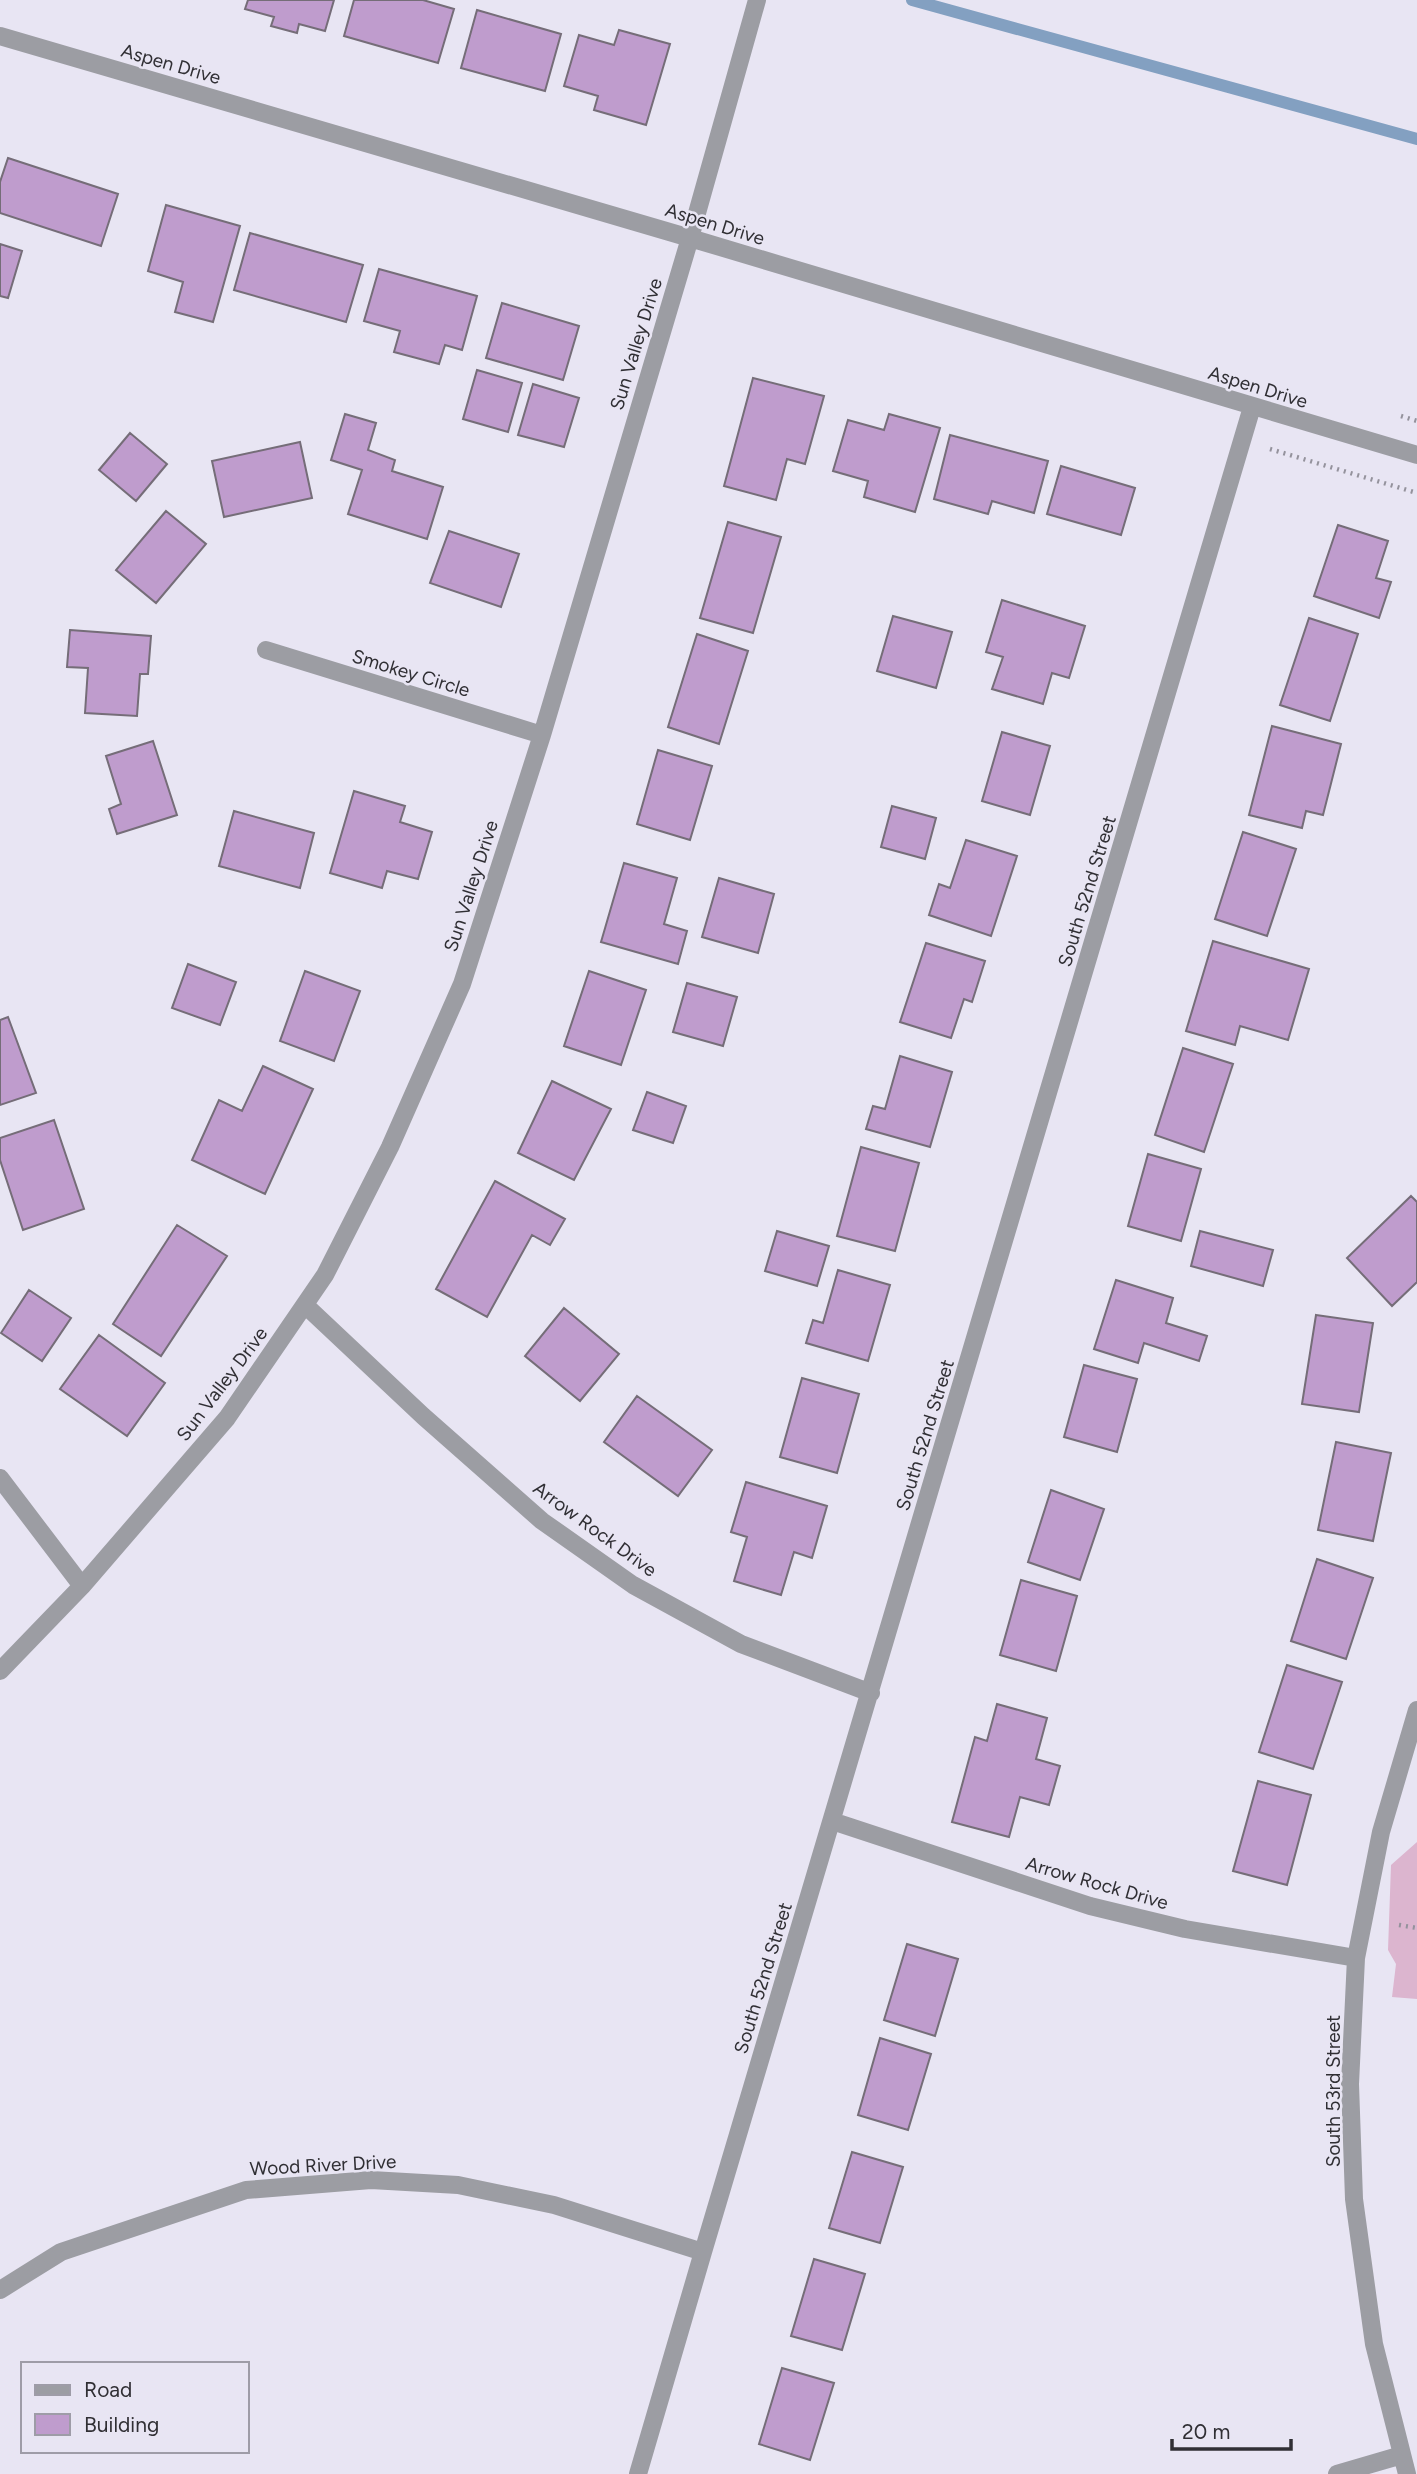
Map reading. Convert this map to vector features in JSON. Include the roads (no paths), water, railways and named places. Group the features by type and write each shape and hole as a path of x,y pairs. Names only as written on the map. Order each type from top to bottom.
{"street":[{"name":"Sun Valley Drive","path":"0,1671 82,1587 228,1418 325,1275 390,1147 462,984 542,735 690,238 757,0"},
{"name":"Aspen Drive","path":"0,36 690,238 1417,456"},
{"name":"South 52nd Street","path":"638,2474 1252,408"},
{"name":"Smokey Circle","path":"266,650 542,735"},
{"name":"Arrow Rock Drive","path":"305,1305 542,1521 634,1585 741,1644 871,1693"},
{"path":"0,1479 82,1587"},
{"name":"South 53rd Street","path":"1408,2474 1374,2344 1354,2199 1350,2084 1356,1958 1381,1832 1417,1710"},
{"name":"Arrow Rock Drive","path":"832,1821 1090,1906 1185,1929 1356,1958"},
{"name":"Wood River Drive","path":"0,2290 61,2252 246,2190 371,2180 458,2185 554,2205 702,2252"},
{"path":"1337,2474 1402,2455"}],"waterway":[{"path":"912,0 1417,139"}]}
